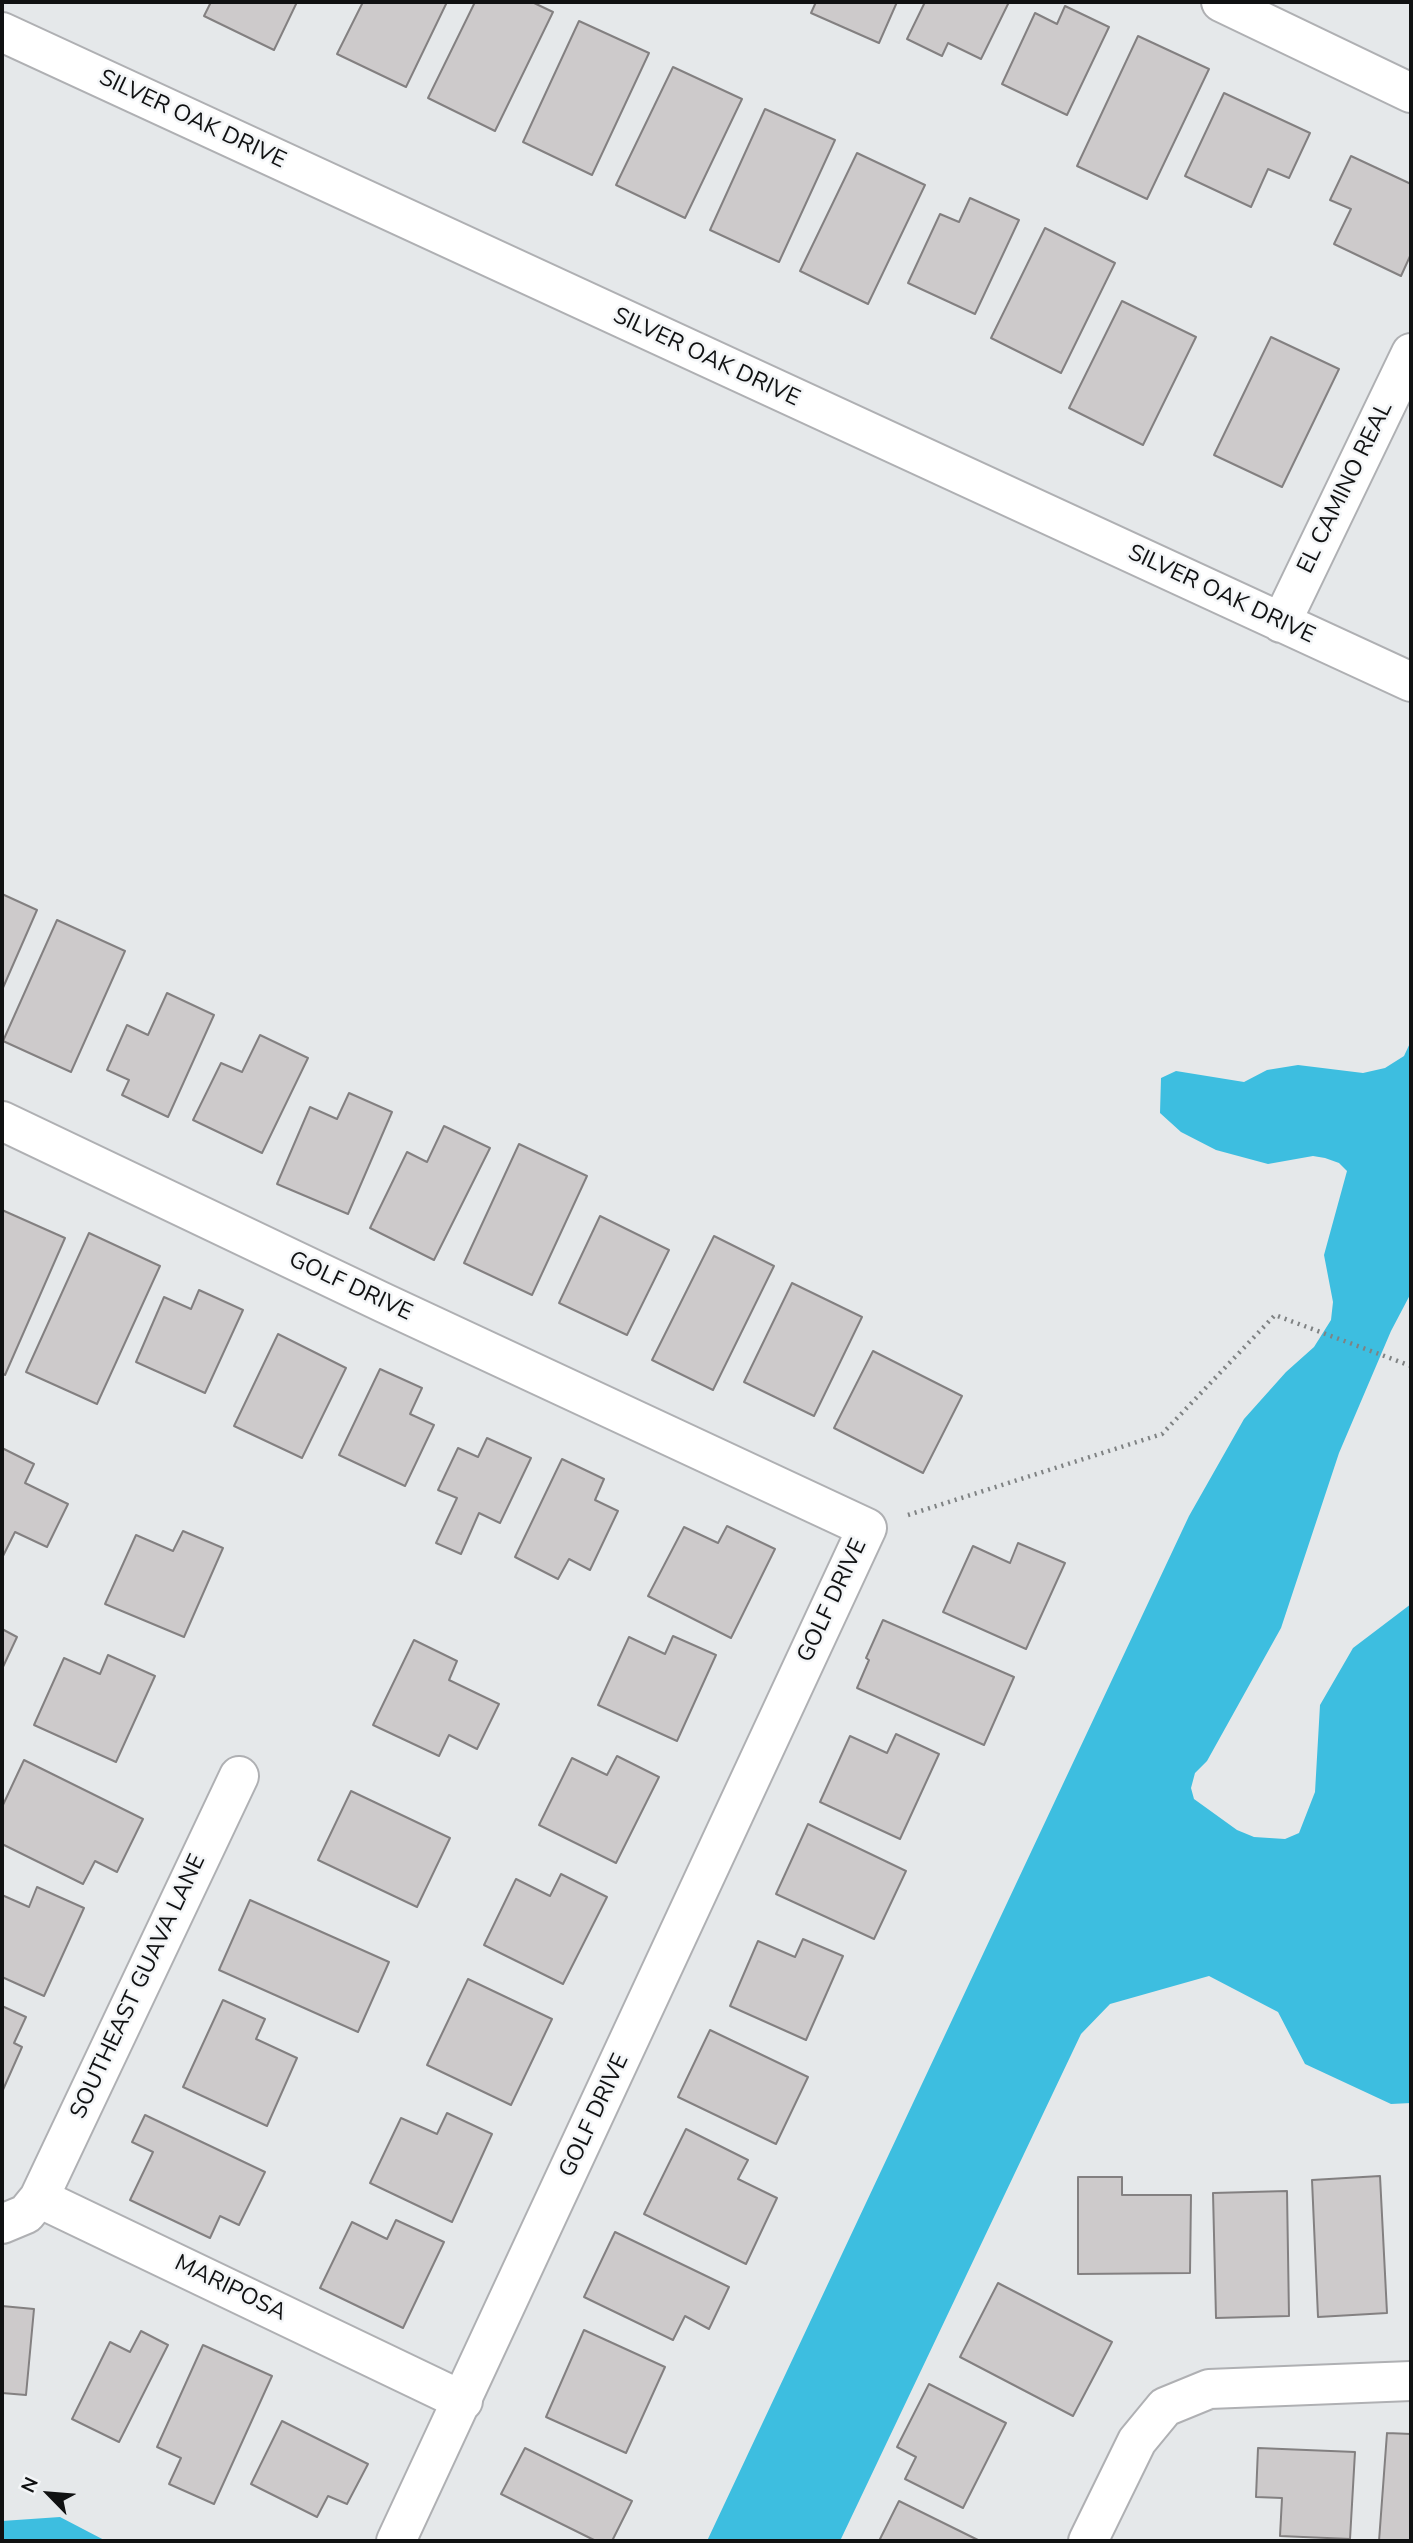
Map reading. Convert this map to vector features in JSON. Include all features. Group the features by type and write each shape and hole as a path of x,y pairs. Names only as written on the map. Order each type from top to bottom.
{"street":[{"path":"1221,2 1411,93"},
{"name":"SILVER OAK DRIVE","path":"2,32 1411,682"},
{"name":"EL CAMINO REAL","path":"1281,623 1411,353"},
{"name":"GOLF DRIVE","path":"2,1121 867,1528 396,2541"},
{"name":"SOUTHEAST GUAVA LANE","path":"39,2198 239,1776"},
{"path":"2,2224 26,2214 39,2198"},
{"name":"MARIPOSA","path":"39,2198 463,2401"},
{"path":"1088,2541 1137,2441 1165,2407 1209,2389 1411,2381"}],"path":[{"path":"867,1528 1162,1434 1275,1315 1409,1365"}],"water":[{"path":"1411,1041 1411,1293 1391,1331 1339,1453 1281,1628 1207,1761 1195,1773 1191,1788 1194,1799 1237,1830 1254,1837 1285,1839 1299,1833 1315,1792 1320,1705 1353,1648 1411,1604 1411,2103 1391,2104 1305,2064 1278,2012 1209,1976 1110,2004 1081,2034 840,2541 707,2541 1189,1516 1244,1419 1286,1372 1314,1347 1331,1320 1333,1302 1324,1255 1347,1171 1339,1163 1313,1156 1268,1164 1216,1150 1181,1132 1160,1113 1161,1078 1176,1071 1244,1082 1267,1070 1298,1065 1363,1073 1385,1068 1404,1056"},
{"path":"60,2517 106,2541 2,2541 2,2521"}],"building":[{"path":"211,2 297,2 274,50 204,16"},
{"path":"363,2 447,2 406,87 337,54"},
{"path":"475,2 532,2 553,12 495,131 428,98"},
{"path":"816,2 897,2 879,43 811,13"},
{"path":"925,2 1009,2 981,59 948,43 942,56 907,39"},
{"path":"1065,6 1109,27 1067,115 1002,84 1035,13 1057,24"},
{"path":"579,21 649,53 592,175 523,142"},
{"path":"1138,36 1209,69 1147,199 1077,166"},
{"path":"673,67 742,99 685,218 616,185"},
{"path":"1224,93 1310,133 1289,178 1268,169 1251,207 1185,176"},
{"path":"765,109 835,140 779,262 710,230"},
{"path":"857,153 925,185 868,304 800,271"},
{"path":"1351,156 1411,184 1411,254 1401,276 1334,244 1351,209 1330,200"},
{"path":"970,198 1019,220 975,314 908,283 940,214 959,222"},
{"path":"1045,228 1115,263 1061,373 991,338"},
{"path":"1122,301 1196,337 1143,445 1069,408"},
{"path":"1271,337 1339,369 1282,487 1214,455"},
{"path":"2,894 37,910 2,990"},
{"path":"57,920 125,951 71,1072 3,1041"},
{"path":"167,993 214,1015 168,1117 122,1095 129,1080 107,1070 127,1025 148,1035"},
{"path":"260,1035 308,1058 262,1153 193,1120 221,1063 242,1072"},
{"path":"349,1093 392,1112 348,1214 277,1184 310,1107 337,1119"},
{"path":"444,1126 490,1148 434,1260 370,1228 407,1152 427,1162"},
{"path":"519,1144 587,1176 532,1295 464,1263"},
{"path":"2,1210 65,1238 5,1375 2,1373"},
{"path":"600,1216 669,1250 627,1335 559,1303"},
{"path":"89,1233 160,1266 97,1404 26,1372"},
{"path":"714,1236 774,1266 713,1390 652,1360"},
{"path":"792,1283 862,1317 814,1416 744,1382"},
{"path":"199,1290 243,1310 205,1393 136,1362 164,1297 191,1309"},
{"path":"278,1334 346,1368 302,1458 234,1426"},
{"path":"873,1351 962,1396 923,1473 834,1428"},
{"path":"380,1369 422,1388 410,1414 434,1425 405,1486 339,1455"},
{"path":"487,1438 531,1458 500,1523 479,1513 461,1554 436,1543 457,1498 438,1490 458,1448 478,1457"},
{"path":"2,1448 34,1464 25,1483 68,1504 47,1547 15,1532 2,1555"},
{"path":"562,1459 604,1479 595,1500 618,1511 590,1570 569,1559 558,1579 515,1557"},
{"path":"727,1526 775,1549 731,1638 648,1596 684,1527 718,1543"},
{"path":"183,1531 223,1548 184,1637 105,1604 136,1535 173,1551"},
{"path":"1018,1543 1065,1563 1026,1649 943,1612 973,1546 1010,1563"},
{"path":"883,1620 1014,1677 984,1745 857,1688 869,1660 866,1658"},
{"path":"2,1629 17,1637 2,1669"},
{"path":"673,1636 716,1655 677,1741 598,1705 629,1637 665,1654"},
{"path":"414,1640 457,1661 449,1680 499,1704 477,1749 449,1735 439,1756 373,1725"},
{"path":"108,1655 155,1676 116,1762 34,1725 64,1658 100,1674"},
{"path":"896,1734 939,1754 900,1839 820,1802 850,1736 887,1753"},
{"path":"617,1756 659,1777 616,1863 539,1825 572,1758 607,1775"},
{"path":"24,1760 143,1819 117,1872 95,1861 83,1884 2,1844 2,1807"},
{"path":"351,1791 450,1838 417,1907 318,1860"},
{"path":"808,1824 906,1871 874,1939 776,1894"},
{"path":"561,1874 607,1897 563,1984 484,1945 516,1879 550,1896"},
{"path":"37,1887 84,1908 44,1996 2,1977 2,1895 29,1907"},
{"path":"250,1900 389,1962 358,2032 219,1970"},
{"path":"803,1939 843,1956 806,2040 730,2006 758,1941 795,1957"},
{"path":"468,1979 552,2019 511,2105 427,2065"},
{"path":"223,2000 265,2019 256,2039 297,2058 267,2126 183,2087"},
{"path":"2,2006 26,2017 14,2043 22,2047 2,2092"},
{"path":"710,2030 808,2077 776,2144 678,2097"},
{"path":"447,2113 492,2134 452,2222 370,2183 401,2118 437,2134"},
{"path":"145,2115 265,2172 239,2225 220,2216 210,2238 130,2200 153,2152 132,2142"},
{"path":"686,2129 748,2160 738,2179 777,2198 746,2264 644,2214"},
{"path":"1380,2176 1387,2313 1318,2317 1312,2180"},
{"path":"1078,2177 1122,2177 1122,2195 1191,2195 1190,2273 1078,2274"},
{"path":"1287,2191 1289,2316 1216,2318 1213,2193"},
{"path":"396,2220 444,2242 403,2328 320,2288 352,2222 387,2239"},
{"path":"615,2232 729,2287 709,2329 685,2316 673,2340 584,2297"},
{"path":"998,2283 1112,2342 1073,2416 960,2357"},
{"path":"2,2306 34,2309 26,2395 2,2393"},
{"path":"584,2330 665,2367 626,2453 546,2417"},
{"path":"141,2331 168,2345 119,2442 72,2419 110,2342 130,2352"},
{"path":"203,2345 272,2376 214,2504 169,2484 181,2458 157,2447"},
{"path":"929,2384 1006,2423 963,2508 905,2479 916,2457 897,2447"},
{"path":"282,2421 368,2464 347,2504 328,2496 317,2517 251,2484"},
{"path":"1387,2433 1411,2434 1411,2541 1379,2541"},
{"path":"525,2448 632,2501 612,2541 596,2541 501,2494"},
{"path":"1258,2448 1355,2452 1350,2539 1280,2536 1282,2498 1256,2497"},
{"path":"899,2501 980,2541 879,2541"}]}
